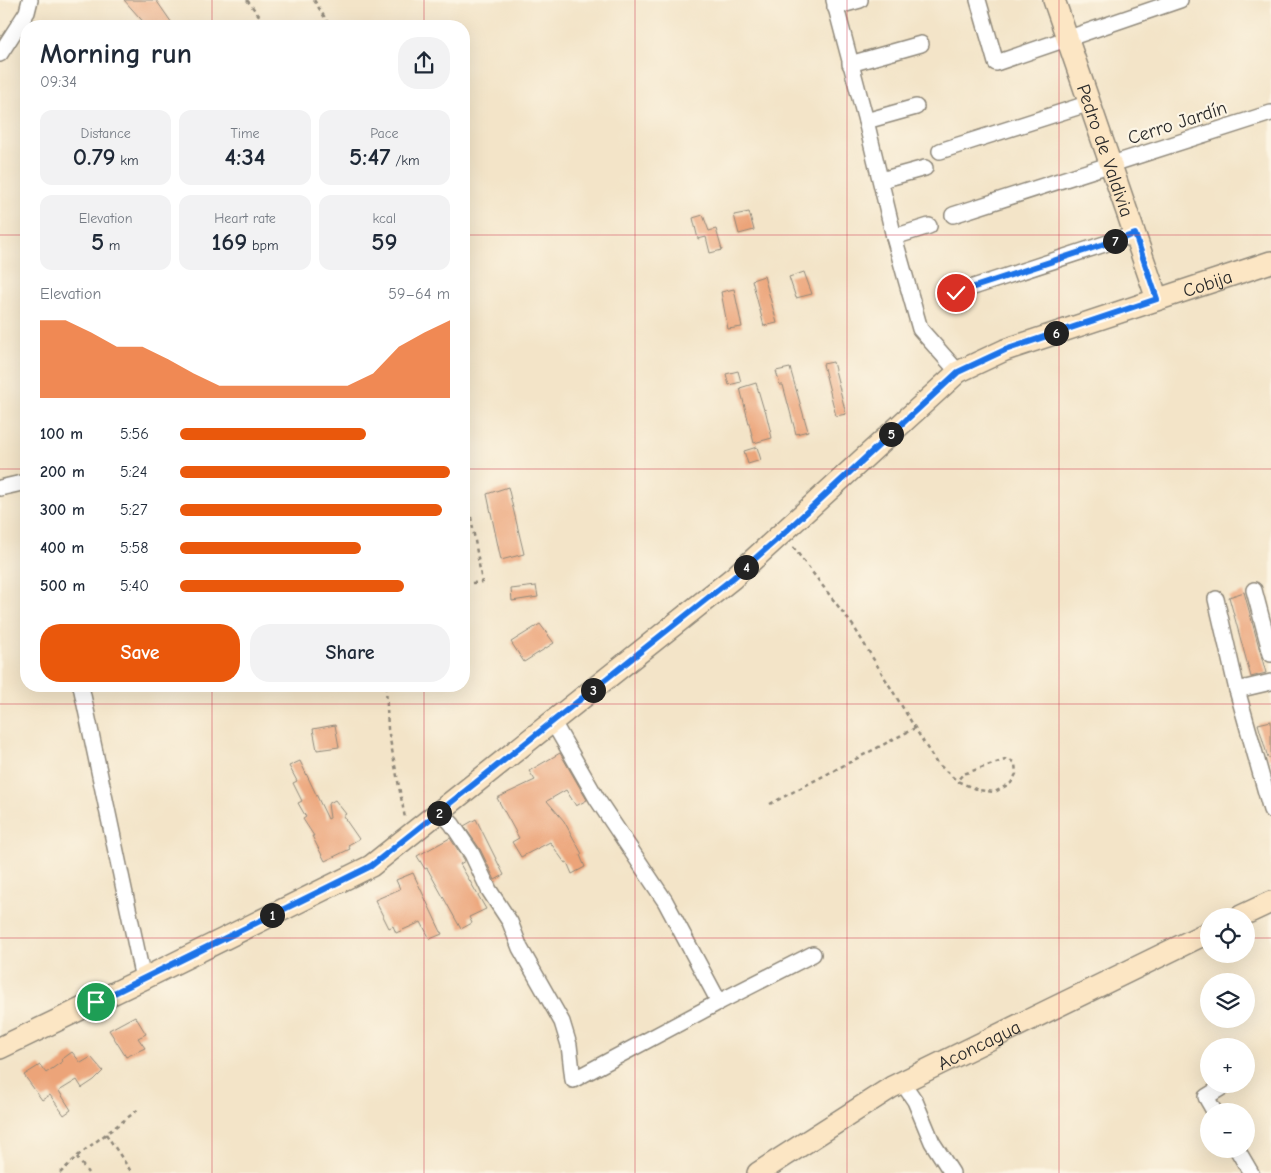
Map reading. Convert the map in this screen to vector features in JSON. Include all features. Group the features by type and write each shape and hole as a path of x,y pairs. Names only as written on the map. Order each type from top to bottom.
{"street":[{"path":"22,20 27,12 30,0"},
{"path":"860,0 835,3 894,237 920,328 958,372"},
{"path":"978,0 996,63 1180,0"},
{"name":"Pedro de Valdivia","path":"1054,0 1157,299"},
{"path":"0,54 20,23"},
{"path":"850,64 921,44"},
{"path":"940,151 1090,103"},
{"path":"866,121 916,107"},
{"name":"Cerro Jardín","path":"953,215 1271,113"},
{"path":"880,180 925,168"},
{"path":"894,237 929,226"},
{"path":"956,293 1135,234"},
{"name":"Cobija","path":"0,1048 371,866 733,578 958,372 1005,350 1271,262"},
{"path":"0,488 20,483"},
{"path":"1254,590 1271,654"},
{"path":"1216,599 1237,690 1271,810"},
{"path":"1237,690 1271,682"},
{"path":"82,692 143,979"},
{"path":"553,722 597,799 665,901 719,1002"},
{"path":"440,811 452,824 472,854 489,890 510,922 520,948 562,1022 569,1045 573,1080 812,954"},
{"path":"1255,909 1271,902"},
{"name":"Aconcagua","path":"758,1173 892,1087 1200,936"},
{"path":"902,1082 915,1101 932,1142 952,1173"},
{"path":"1209,1103 1206,1097 1212,1093"},
{"path":"1242,1158 1251,1173"}],"path":[{"path":"247,0 262,20"},
{"path":"314,0 326,20"},
{"path":"470,583 482,582 472,517"},
{"path":"783,534 854,627 935,761 957,782 978,790 995,792 1011,783 1016,774 1014,763 1008,759 997,762 963,774 957,782"},
{"path":"386,692 388,729 408,837"},
{"path":"770,804 915,728"},
{"path":"60,1173 77,1157 139,1110"},
{"path":"106,1134 132,1173"},
{"path":"77,1157 88,1173"}],"building":[{"path":"124,0 156,0 170,20 142,20"},
{"path":"749,212 754,230 739,234 734,215"},
{"path":"703,215 709,231 716,229 722,250 710,253 706,237 698,239 693,218"},
{"path":"804,272 812,294 796,298 789,277"},
{"path":"764,276 777,323 764,326 752,280"},
{"path":"734,289 742,327 728,329 721,292"},
{"path":"833,362 846,414 836,416 823,364"},
{"path":"790,368 808,431 796,434 783,385 780,385 776,371"},
{"path":"738,371 741,382 729,385 726,374"},
{"path":"756,383 772,438 754,443 740,388"},
{"path":"757,447 761,460 748,464 744,451"},
{"path":"508,487 524,554 501,560 487,494"},
{"path":"536,586 538,597 512,601 511,589"},
{"path":"1244,592 1266,673 1251,677 1229,597"},
{"path":"540,624 554,643 524,662 511,642"},
{"path":"1271,721 1271,758 1268,758 1258,724"},
{"path":"335,725 339,747 317,750 313,729"},
{"path":"560,753 587,800 576,806 566,790 547,801 564,821 582,854 580,855 585,867 572,874 567,862 565,863 550,842 521,857 512,842 519,838 497,798 535,780 529,771"},
{"path":"300,761 328,819 330,818 328,804 335,800 346,814 343,816 359,839 348,845 350,849 325,861 312,836 314,836 303,819 306,817 298,803 302,801 293,783 297,781 289,766"},
{"path":"476,819 504,875 495,880 480,849 464,826"},
{"path":"450,838 464,859 465,861 460,864 486,909 469,917 472,923 461,929 427,868 425,869 417,856"},
{"path":"413,873 442,934 430,939 421,922 396,933 393,926 389,928 375,900 400,889 396,880"},
{"path":"135,1016 146,1034 138,1038 145,1048 126,1057 109,1030"},
{"path":"72,1052 81,1063 91,1057 103,1071 82,1088 77,1080 59,1091 71,1110 64,1115 50,1095 42,1100 24,1075 40,1065 46,1073"}],"route":[{"path":"96,1002 371,866 733,578 958,372 1005,350 1157,299 1135,234 956,293"}]}
